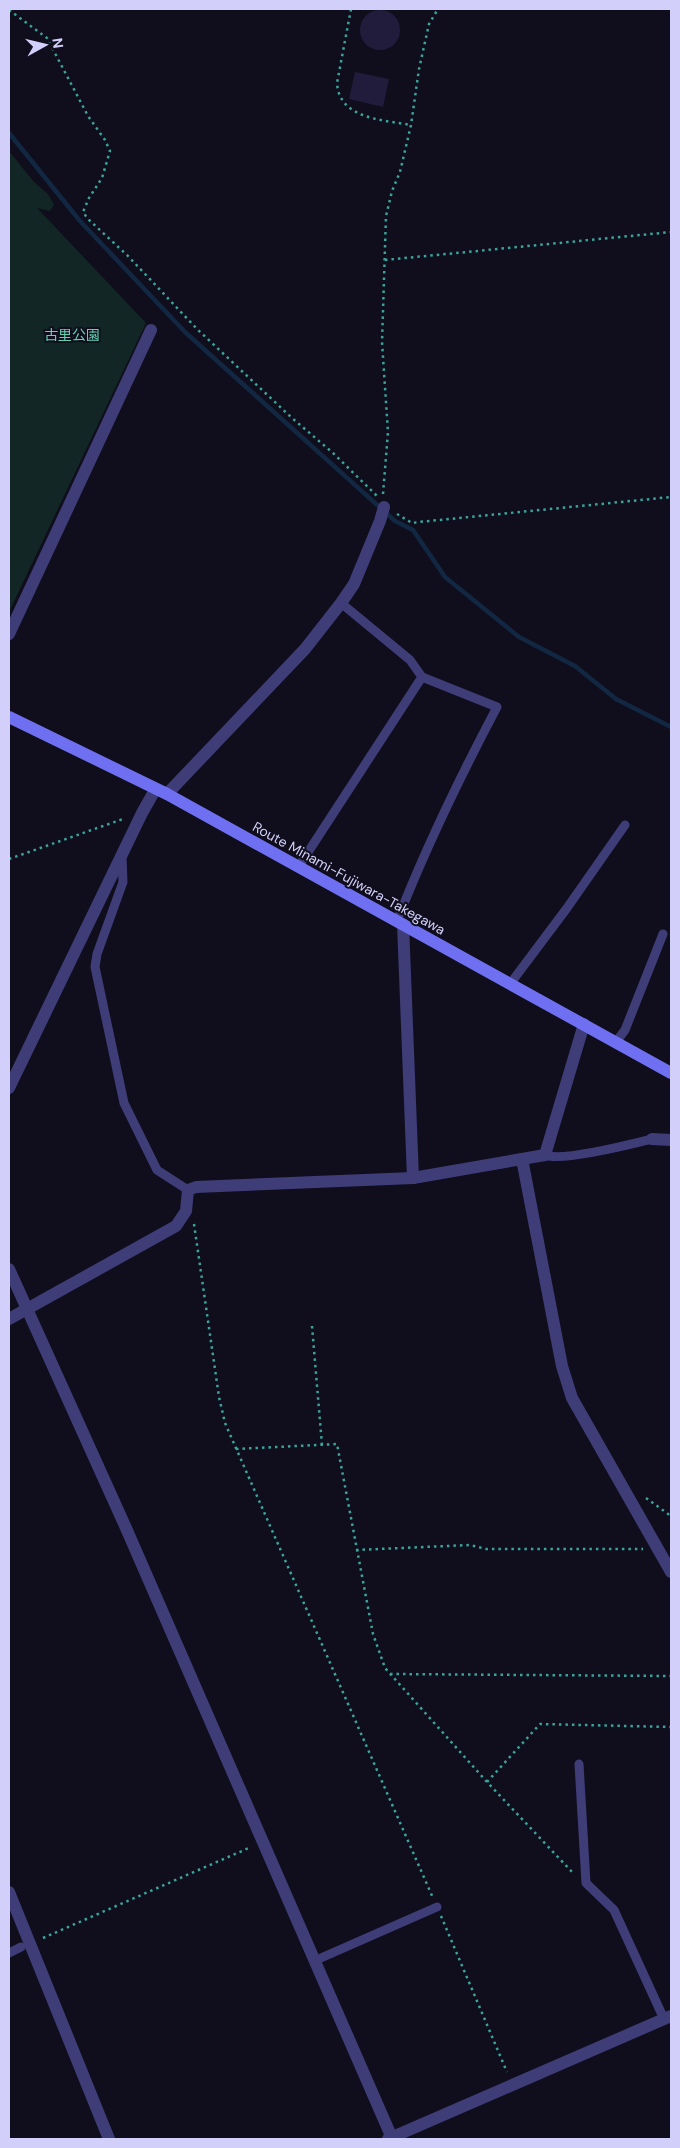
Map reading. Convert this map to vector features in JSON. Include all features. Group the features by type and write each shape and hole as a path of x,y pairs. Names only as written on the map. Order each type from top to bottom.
{"main road":[{"name":"Route Minami-Fujiwara-Takegawa","path":"9,717 161,792 269,852 299,866 671,1073"}],"street":[{"path":"9,634 151,330"},
{"path":"9,1088 142,813 305,649 354,584 383,511"},
{"path":"400,922 413,1178"},
{"path":"9,1319 176,1226 186,1211 188,1190 196,1187 413,1178 545,1155 584,1024"},
{"path":"652,1139 671,1140"},
{"path":"522,1159 562,1366 572,1398 671,1572"},
{"path":"9,1269 126,1528 390,2138 668,2018"},
{"path":"9,1892 25,1946 109,2139"}],"lane":[{"path":"341,603 410,660 422,677 497,706 427,844 400,922"},
{"path":"299,866 422,677"},
{"path":"510,984 568,908 624,825"},
{"path":"122,855 123,882 97,954 96,968 124,1103 157,1170 188,1190"},
{"path":"616,1042 625,1030 663,934"},
{"path":"545,1155 551,1157 582,1153 652,1139"},
{"path":"579,1764 586,1883 614,1910 668,2018"},
{"path":"314,1961 437,1907"},
{"path":"9,1953 25,1946"}],"path":[{"path":"350,9 337,84 337,94 342,104 371,118 411,125"},
{"path":"9,10 46,38 88,116 110,150 102,178 85,205 83,212 88,219 128,256 224,356 333,453 382,500 388,432 382,342 386,216 392,192 400,172 411,125 429,24 438,9"},
{"path":"385,260 671,232"},
{"path":"383,511 406,520 419,522 671,497"},
{"path":"9,859 142,813"},
{"path":"186,1211 193,1219 219,1397 225,1422 513,2085"},
{"path":"312,1326 322,1445"},
{"path":"236,1449 337,1444 373,1634 385,1668 486,1782 562,1863 586,1883"},
{"path":"356,1550 470,1545 486,1549 657,1549"},
{"path":"390,1674 671,1676"},
{"path":"486,1782 540,1724 671,1726"},
{"path":"25,1946 261,1843"}],"green space":[{"name":"古里公園","path":"9,151 34,182 48,194 54,205 50,211 37,208 146,323 9,612"}],"building":[{"path":"380,10 394,16 400,30 394,44 380,50 366,44 360,30 366,16"},
{"path":"355,72 389,79 383,107 349,99"}],"waterway":[{"path":"9,133 80,221 185,332 395,521 413,530 445,577 519,637 575,666 616,699 671,727"}]}
